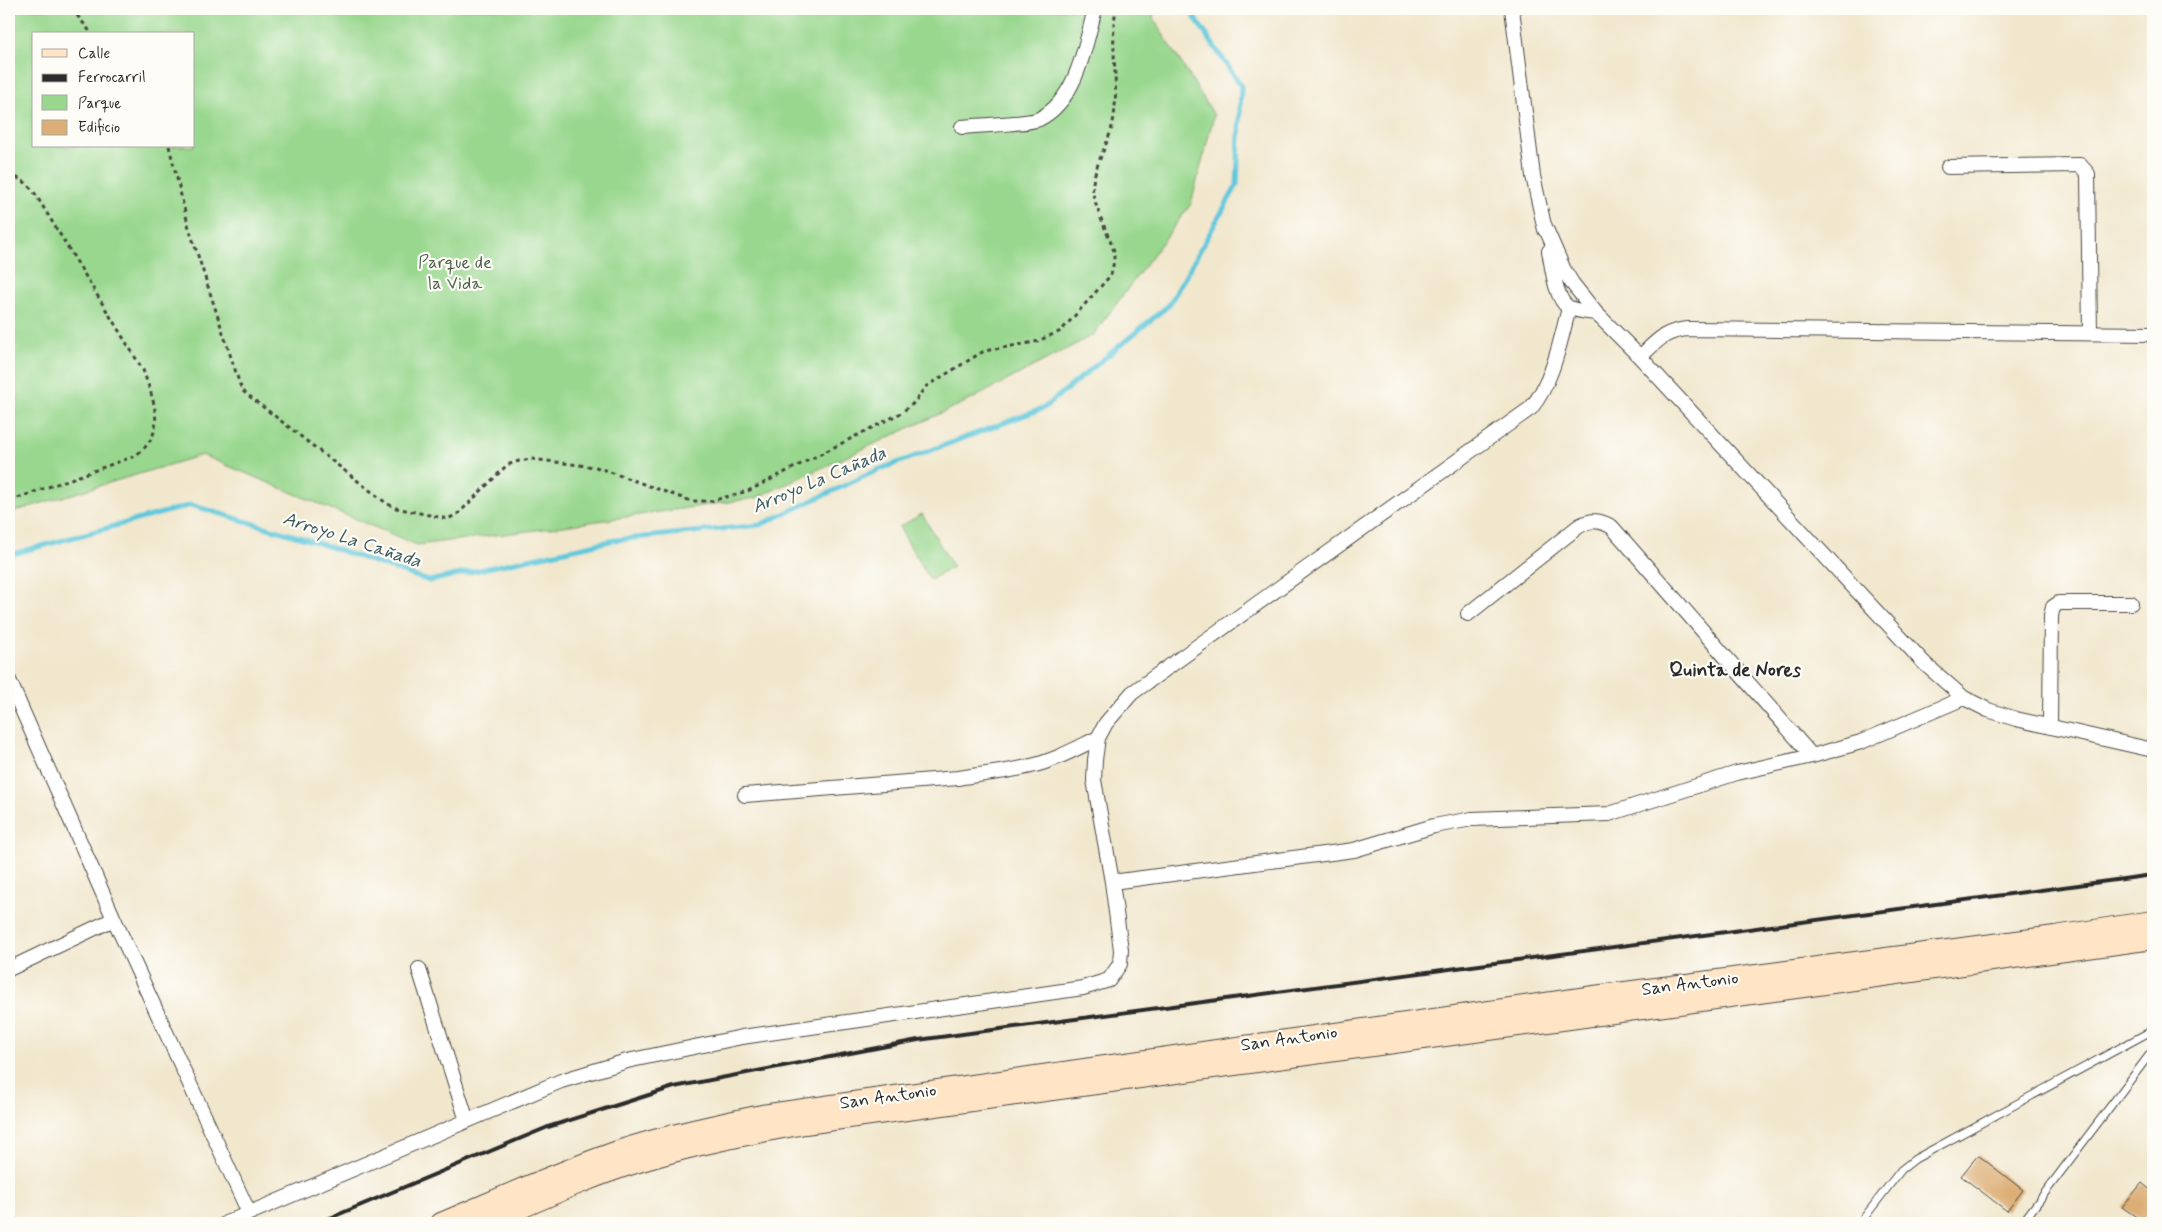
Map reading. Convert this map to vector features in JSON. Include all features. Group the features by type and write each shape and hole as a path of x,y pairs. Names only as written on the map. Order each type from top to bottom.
{"main road":[{"name":"San Antonio","path":"441,1223 513,1192 621,1150 715,1124 762,1115 1594,996 2055,936 2153,921"},
{"name":"San Antonio","path":"487,1223 576,1185 641,1161 697,1145 805,1124 2153,939"}],"street":[{"path":"962,127 1038,120 1057,105 1070,86 1095,9"},
{"path":"1512,9 1533,176 1558,294 1569,308 1596,314"},
{"path":"1948,167 2080,164 2085,168 2088,174 2090,333"},
{"path":"1543,222 1564,270 1596,314 1640,357 1924,664 1964,698 1988,710 2050,727 2153,750"},
{"path":"226,1223 561,1081 591,1071 637,1059 742,1037 1099,985 1109,980 1120,964 1122,950 1094,780 1098,738 1106,723 1132,693 1531,408 1541,396 1546,384 1569,308"},
{"path":"1640,357 1661,337 1673,330 1688,329 2153,334"},
{"path":"1468,614 1579,526 1586,522 1597,520 1605,522 1612,526 1812,756"},
{"path":"2050,727 2051,616 2053,607 2059,603 2131,603"},
{"path":"9,680 114,919 249,1213"},
{"path":"1112,882 1354,850 1448,823 1472,819 1609,814 1738,773 1812,756 1860,742 1964,698"},
{"path":"745,795 958,778 1008,770 1032,766 1059,757 1098,738"},
{"path":"9,969 114,919"},
{"path":"419,969 467,1121"}],"lane":[{"path":"1860,1223 1901,1170 1915,1159 2153,1030"},
{"path":"2022,1223 2153,1050"}],"path":[{"path":"72,9 90,32"},
{"path":"169,148 189,228 240,385 244,392 386,503 396,508 448,519 459,513 508,466 519,461 531,459 596,467 691,501 711,501 748,491 901,412 915,402 925,388 984,352 1035,342 1061,332 1111,275 1114,251 1093,194 1093,183 1112,127 1115,99 1114,30 1116,9"},
{"path":"9,173 26,182 34,192 143,370 154,400 156,425 150,442 135,456 9,502"}],"green space":[{"name":"Parque de la Vida","path":"9,9 1154,9 1153,18 1214,115 1191,204 1093,335 970,400 756,498 417,545 202,455 9,513"},
{"path":"922,514 953,567 930,580 899,527"}],"building":[{"path":"1978,1155 2023,1190 2007,1211 1961,1176"},
{"path":"2142,1183 2153,1192 2153,1213 2145,1223 2122,1207"}],"waterway":[{"name":"Arroyo La Cañada","path":"9,555 191,505 309,540 429,581 615,540 760,525 878,470 1044,408 1169,305 1237,185 1241,86 1189,9"}],"railway":[{"path":"318,1223 548,1127 674,1087 918,1040 2153,875"}],"district":[{"name":"Quinta de Nores","path":"1735,670"}]}
